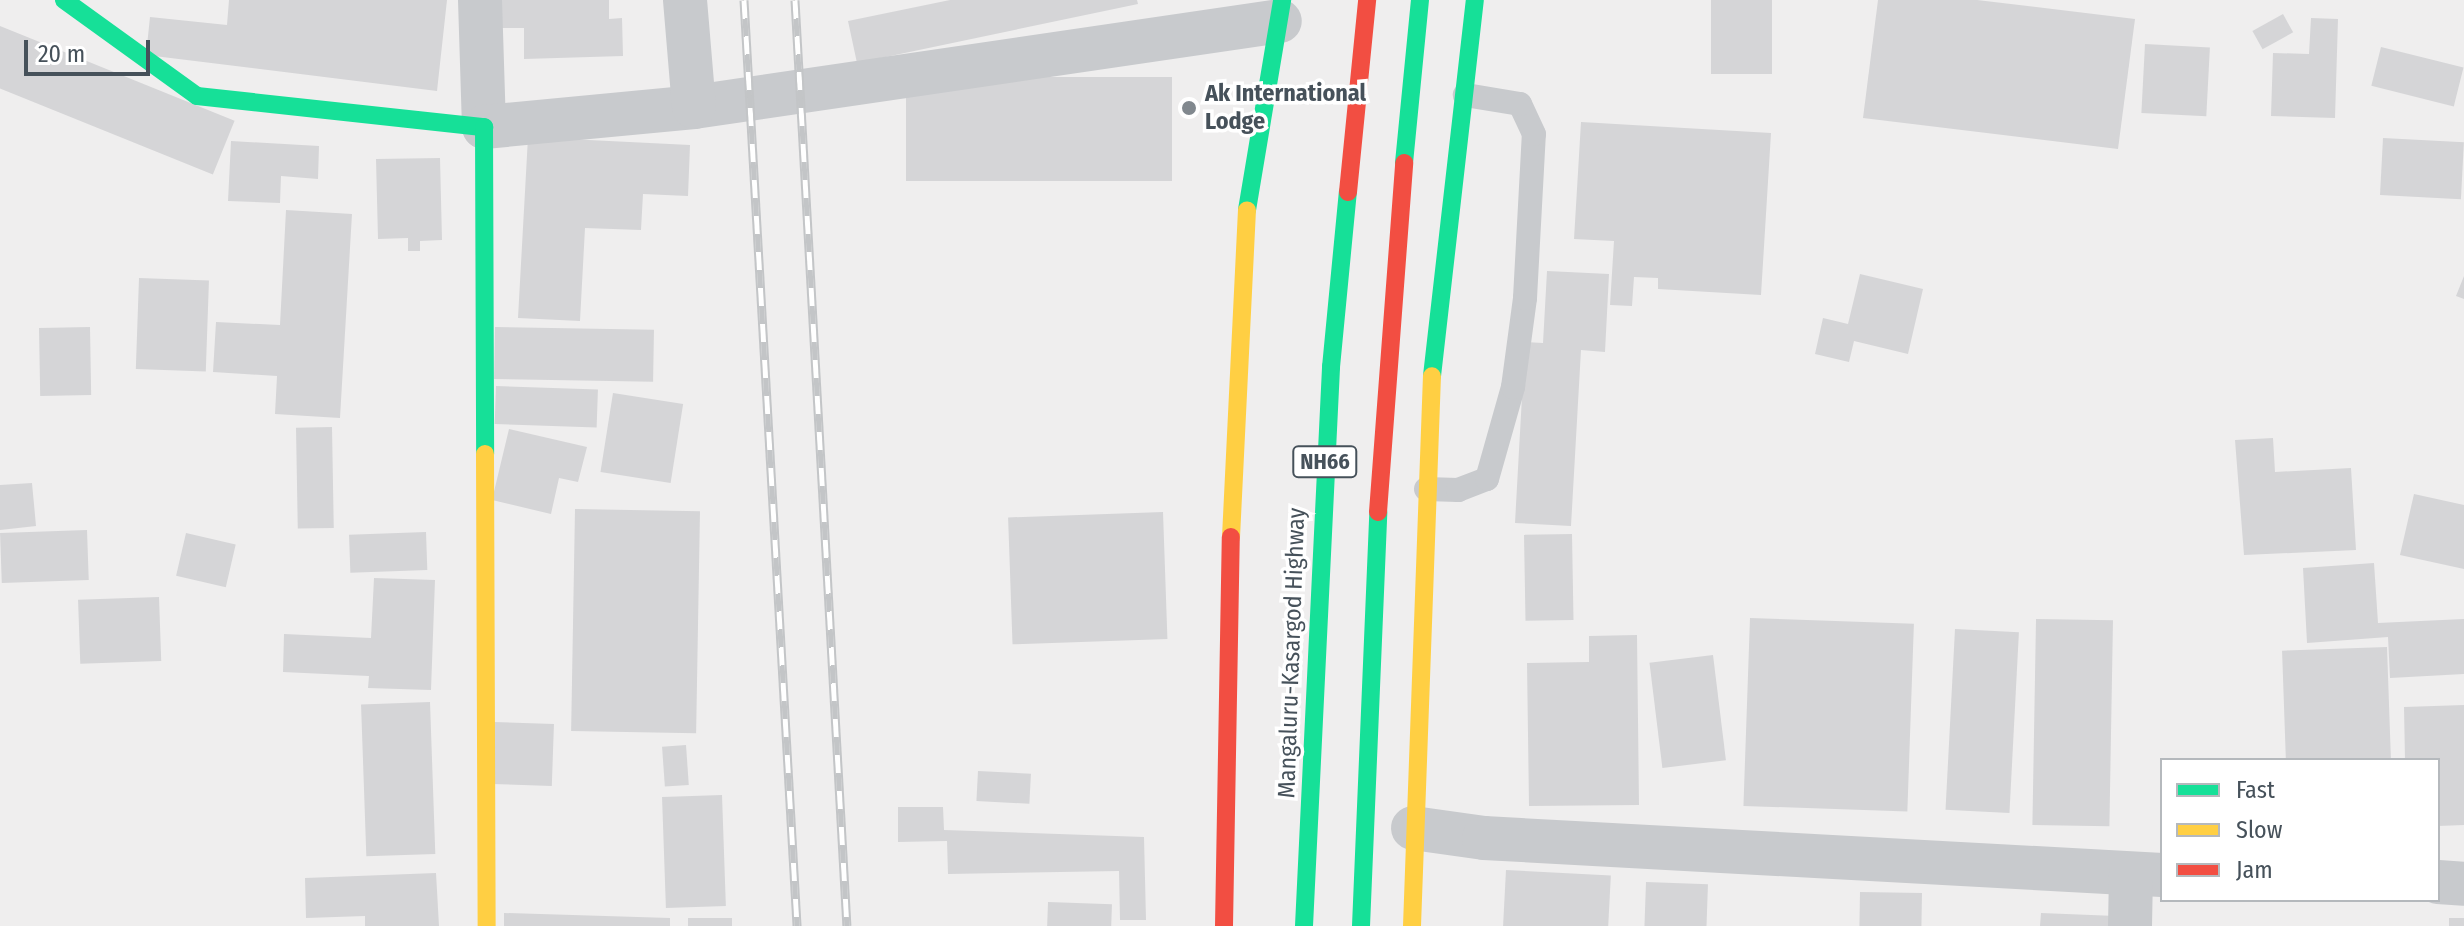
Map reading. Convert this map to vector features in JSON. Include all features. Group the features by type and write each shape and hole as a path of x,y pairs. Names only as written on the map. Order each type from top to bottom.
{"main road":[{"path":"64,0 197,96 484,127 487,926"},
{"name":"Mangaluru-Kasargod Highway","path":"1304,926 1331,367 1367,0"},
{"name":"NH66","path":"1361,926 1384,371 1420,0"},
{"path":"1412,926 1429,402 1475,0"},
{"path":"1224,926 1233,424 1247,205 1281,11"}],"street":[{"path":"480,0 484,127 694,107 1281,11"},
{"path":"685,0 694,107"},
{"path":"1413,828 1484,838 2147,874 2130,926"},
{"path":"2440,882 2464,884"}],"lane":[{"path":"1426,489 1458,490 1487,479 1513,387 1525,298 1534,134 1520,104 1465,95"}],"building":[{"path":"229,0 447,0 437,91 146,55 150,17 227,25"},
{"path":"501,0 609,0 609,19 622,18 623,56 524,59 524,28 502,28"},
{"path":"950,0 1137,0 1138,4 857,63 848,21"},
{"path":"1711,0 1772,0 1772,74 1711,74"},
{"path":"1878,0 1977,0 2135,19 2118,149 1863,118"},
{"path":"2283,14 2293,32 2263,49 2252,31"},
{"path":"2311,18 2338,19 2335,118 2271,116 2273,53 2309,54"},
{"path":"0,26 235,121 213,175 0,89"},
{"path":"2145,44 2210,47 2206,116 2141,113"},
{"path":"2381,47 2463,68 2454,106 2371,86"},
{"path":"906,77 1172,77 1172,181 906,181"},
{"path":"1581,122 1771,133 1761,295 1658,289 1658,278 1634,277 1632,306 1610,305 1614,241 1574,239"},
{"path":"528,137 690,145 688,196 643,194 641,230 585,228 580,321 518,318"},
{"path":"2383,138 2464,142 2461,199 2380,195"},
{"path":"231,141 319,146 318,179 281,176 280,203 228,201"},
{"path":"440,158 442,240 420,241 420,251 408,251 408,238 378,239 376,159"},
{"path":"286,210 352,214 340,418 275,414 277,376 213,372 216,322 280,325"},
{"path":"1547,271 1609,274 1605,352 1581,350 1571,526 1515,523 1525,342 1543,343"},
{"path":"1860,274 1923,289 1908,354 1854,341 1849,362 1815,354 1823,318 1848,324"},
{"path":"2464,276 2464,299 2456,296"},
{"path":"139,278 209,280 206,371 136,369"},
{"path":"90,327 91,395 40,396 39,328"},
{"path":"495,327 654,330 653,382 494,379"},
{"path":"496,386 598,390 597,428 495,424"},
{"path":"613,393 683,404 671,483 600,472"},
{"path":"332,427 334,528 298,529 296,428"},
{"path":"509,429 587,447 578,482 559,478 551,514 492,500"},
{"path":"2273,438 2275,472 2351,468 2356,550 2244,555 2235,440"},
{"path":"32,483 36,526 0,530 0,485"},
{"path":"2414,494 2464,505 2464,569 2400,555"},
{"path":"575,509 700,511 696,733 571,731"},
{"path":"1163,512 1167,639 1013,644 1008,517"},
{"path":"87,530 89,580 2,583 0,533"},
{"path":"426,532 427,570 350,573 349,535"},
{"path":"186,533 236,544 226,587 176,576"},
{"path":"1572,534 1574,620 1526,621 1524,535"},
{"path":"2374,563 2378,623 2464,619 2464,674 2390,678 2388,637 2307,643 2303,568"},
{"path":"374,578 435,580 431,690 368,688 369,676 283,672 284,634 371,638"},
{"path":"159,597 161,661 80,664 78,600"},
{"path":"1750,618 1914,624 1907,812 1743,806"},
{"path":"2036,619 2113,620 2109,826 2032,825"},
{"path":"1955,629 2019,632 2009,813 1946,810"},
{"path":"1637,635 1639,805 1529,806 1527,663 1589,662 1589,636"},
{"path":"2387,647 2391,758 2286,758 2282,651"},
{"path":"1713,655 1726,760 1662,768 1649,663"},
{"path":"430,702 435,854 366,856 361,704"},
{"path":"2464,705 2464,825 2440,826 2440,758 2405,758 2404,707"},
{"path":"494,722 554,724 552,786 492,784"},
{"path":"686,745 689,785 665,787 662,747"},
{"path":"978,771 1031,774 1029,804 976,801"},
{"path":"722,795 726,906 666,908 662,797"},
{"path":"898,807 943,807 944,830 1144,837 1146,920 1120,920 1119,871 948,874 947,841 898,842"},
{"path":"1506,870 1611,875 1608,926 1503,926"},
{"path":"436,873 439,926 365,926 365,916 306,918 305,878"},
{"path":"1646,882 1708,884 1707,926 1644,926"},
{"path":"1860,892 1922,893 1921,926 1859,926"},
{"path":"1048,902 1112,904 1111,926 1047,926"},
{"path":"504,913 670,918 670,926 504,926"},
{"path":"2041,913 2116,916 2115,926 2040,926"},
{"path":"688,918 732,918 732,926 688,926"},
{"path":"2449,918 2464,918 2464,926 2449,926"}],"railway":[{"path":"744,0 797,926"},
{"path":"795,0 847,926"}],"traffic: fast":[{"path":"64,0 197,96 484,127 485,454"},
{"path":"1247,210 1282,0"},
{"path":"1404,163 1420,0"},
{"path":"1432,376 1475,0"},
{"path":"1304,926 1331,367 1348,192"},
{"path":"1361,926 1378,512"}],"traffic: slow":[{"path":"1231,537 1247,210"},
{"path":"1412,926 1432,376"},
{"path":"485,454 487,926"}],"traffic: jam":[{"path":"1348,192 1367,0"},
{"path":"1378,512 1404,163"},
{"path":"1224,926 1231,537"}],"place":[{"name":"Ak International Lodge","path":"1189,108"}]}
